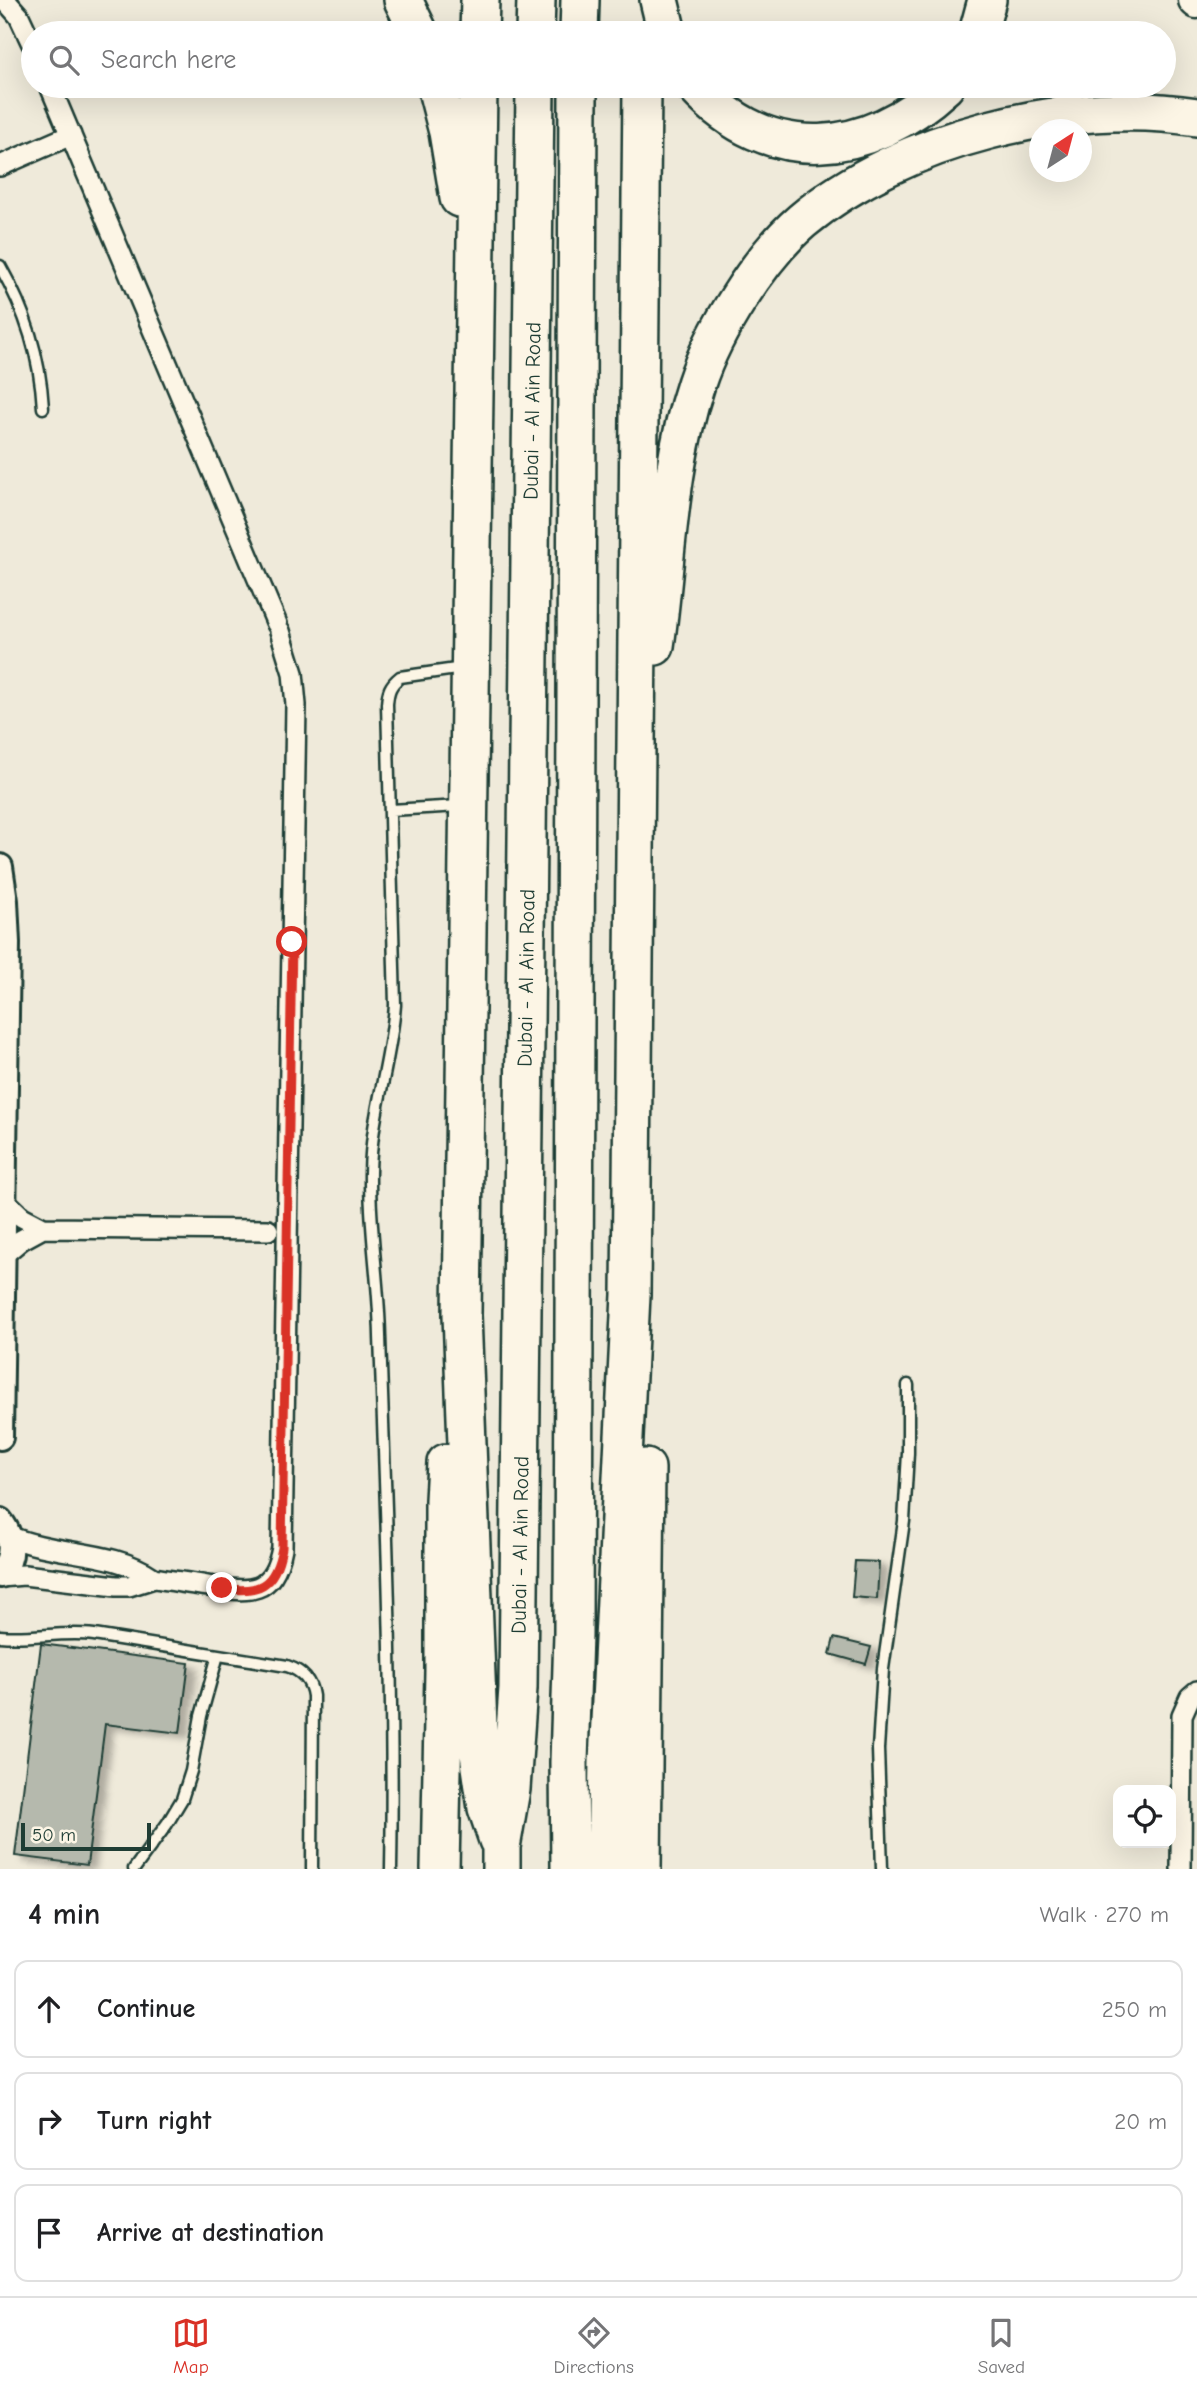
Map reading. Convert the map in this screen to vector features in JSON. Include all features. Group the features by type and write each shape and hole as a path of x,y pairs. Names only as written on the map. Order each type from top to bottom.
{"highway":[{"path":"403,0 413,21"},
{"path":"479,21 480,0"},
{"path":"535,21 536,0"},
{"path":"579,21 580,0"},
{"path":"642,21 643,0"},
{"path":"659,0 664,21"},
{"path":"981,21 987,0"},
{"path":"439,98 456,173 474,321"},
{"path":"478,98 462,1315 480,1753 487,1808 501,1858"},
{"name":"Dubai - Al Ain Road","path":"501,1858 511,1789 518,1688 535,98"},
{"name":"Dubai - Al Ain Road","path":"570,1869 578,98"},
{"path":"606,1869 608,1762 630,1326 642,98"},
{"path":"709,98 726,113 760,132 794,142 829,144 888,127 932,98"},
{"path":"637,722 654,659 677,462 684,423 696,383 711,346 730,311 752,279 800,223 842,191 900,160 949,141 999,127 1051,118 1106,113 1153,111 1197,117"},
{"path":"440,1869 444,1500 452,1381 462,1315"},
{"path":"630,1326 644,1376 646,1425 642,1869"}],"street":[{"path":"5,0 21,21"},
{"path":"3,1521 9,1558 0,1576 24,1575 116,1586 130,1586 154,1578 244,1591 264,1584 271,1577 277,1568 282,1548 296,705 293,673 278,628 55,98"},
{"path":"0,166 71,135"},
{"path":"0,867 7,932 0,1437"},
{"path":"4,1200 22,1217 43,1228 268,1230"},
{"path":"2,1256 21,1240 43,1228"},
{"path":"3,1521 35,1545 119,1561 143,1570 154,1578"},
{"path":"1181,1869 1185,1705 1197,1691"},
{"path":"1184,1725 1197,1707"}],"lane":[{"path":"0,266 30,330 39,369 43,408"},
{"path":"391,1869 380,1332 370,1172 372,1145 390,1054 395,1005 387,704 388,691 400,677 471,667"},
{"path":"391,810 468,806"},
{"path":"882,1869 879,1735 883,1669 904,1521 908,1385"},
{"path":"0,1636 79,1633 287,1666 300,1672 309,1683 313,1696 312,1869"},
{"path":"134,1869 182,1799 218,1655"}],"building":[{"path":"855,1561 879,1562 877,1599 852,1597"},
{"path":"834,1638 871,1647 866,1664 830,1654"},
{"path":"41,1644 189,1663 180,1733 105,1724 87,1865 15,1856"}],"route":[{"path":"222,1588 244,1591 264,1584 277,1568 282,1548 292,942"}]}
